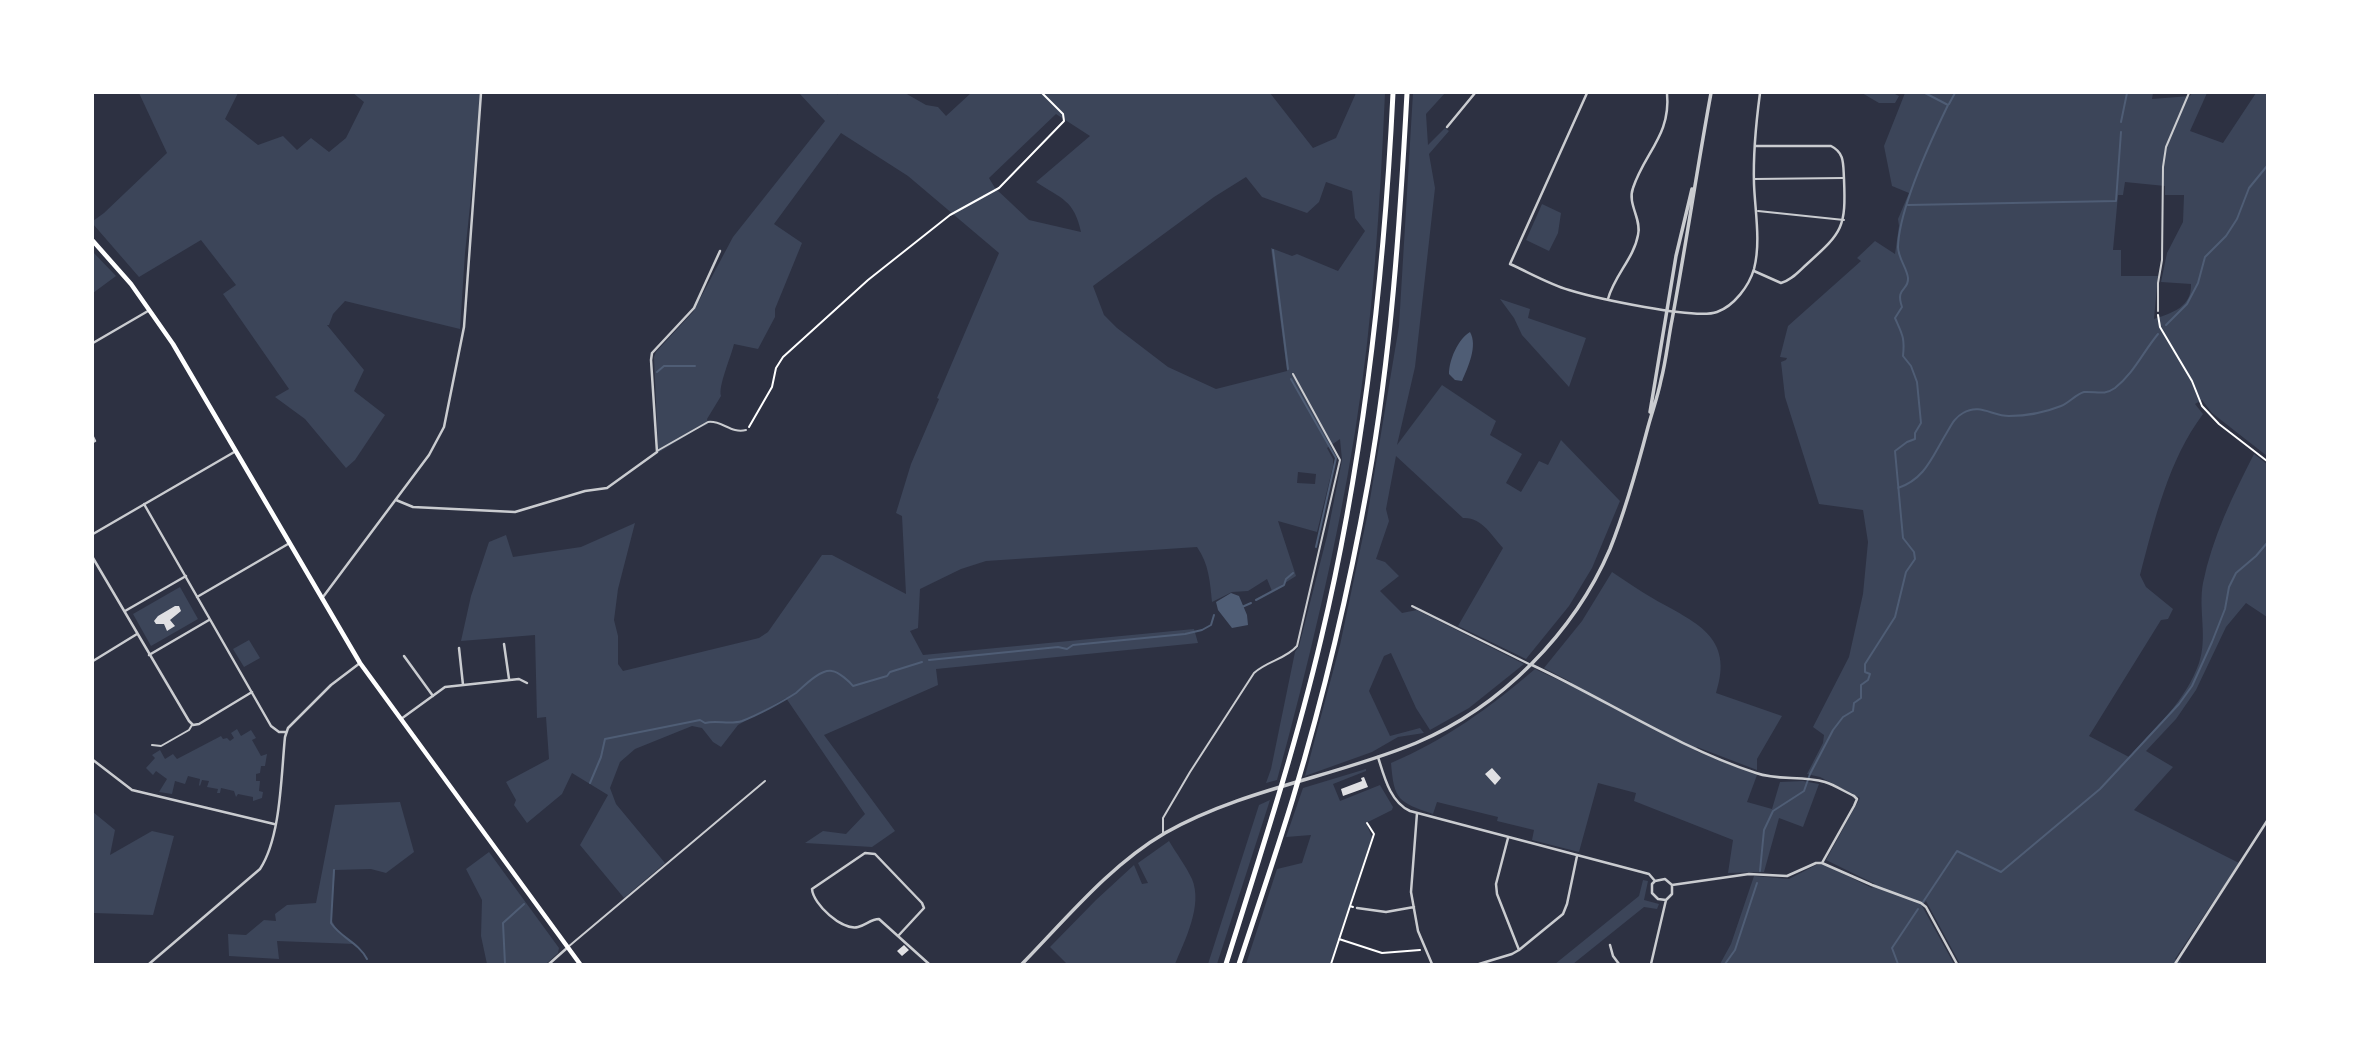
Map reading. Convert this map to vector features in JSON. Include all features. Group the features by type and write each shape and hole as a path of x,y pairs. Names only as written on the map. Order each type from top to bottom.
{"highway":[{"path":"1226,964 1286,772 1336,572 1366,401 1378,308 1389,181 1393,93"},
{"path":"1239,964 1302,768 1335,642 1368,481 1392,306 1407,93"}],"main road":[{"path":"93,241 150,309 360,663 580,964"}],"street":[{"path":"322,598 438,442 444,427 464,327 481,93"},
{"path":"1447,127 1475,93"},
{"path":"1587,93 1510,264 1570,290 1666,310 1704,314 1717,313 1728,306 1743,291 1754,271 1757,245 1755,146 1760,93"},
{"path":"1608,299 1611,287 1636,244 1639,233 1632,194 1666,123 1667,93"},
{"path":"1021,964 1111,875 1163,834 1234,802 1416,743 1465,716 1500,692 1530,664 1572,616 1609,551 1629,499 1662,379 1711,93"},
{"path":"1754,271 1781,283 1791,279 1838,233 1846,208 1843,157 1838,149 1831,146 1755,146"},
{"path":"1649,425 1676,256 1698,164"},
{"path":"396,500 413,507 515,512 585,491 607,488 657,452 652,353 694,307 720,251"},
{"path":"93,344 150,309"},
{"path":"93,437 93,442"},
{"path":"93,534 236,451"},
{"path":"144,505 274,729 286,732"},
{"path":"197,597 290,543"},
{"path":"93,558 188,721 193,725 199,724 251,692"},
{"path":"124,612 186,576"},
{"path":"149,655 209,620"},
{"path":"93,661 137,634"},
{"path":"504,644 509,680"},
{"path":"458,648 463,685"},
{"path":"404,656 433,696"},
{"path":"149,964 260,869 267,855 275,824 286,732 291,723 324,692 360,663"},
{"path":"1530,664 1679,741 1756,774 1780,779 1825,782 1854,796 1857,799 1854,806 1822,863"},
{"path":"401,719 445,687 519,679 527,683"},
{"path":"1378,756 1395,800 1402,807 1508,838 1649,874 1655,881"},
{"path":"93,760 132,790 275,824"},
{"path":"1417,813 1412,871 1414,907 1418,931 1432,964"},
{"path":"2175,964 2267,821"},
{"path":"1508,838 1496,884 1500,907 1519,950"},
{"path":"899,935 924,908 875,854 866,853 812,889 820,907 850,927 880,919 929,964"},
{"path":"1479,964 1503,958 1519,950 1563,914 1577,856"},
{"path":"1655,881 1665,879 1672,884 1741,875 1787,876 1822,863 1872,885 1921,902 1957,964"},
{"path":"1655,881 1652,893 1657,899 1666,900"},
{"path":"1651,964 1666,900 1672,894 1672,884"},
{"path":"1357,908 1386,912 1414,907"},
{"path":"1609,945 1619,964"},
{"path":"549,964 567,947"}],"lane":[{"path":"2158,311 2158,284 2162,260 2163,167 2166,147 2189,93"},
{"path":"1754,179 1844,178"},
{"path":"1755,211 1844,220"},
{"path":"1163,834 1162,826 1170,806 1254,673 1262,665 1293,651 1297,646 1340,460 1293,374"},
{"path":"657,452 708,422 716,422 733,430 746,430"},
{"path":"1412,606 1530,664"},
{"path":"152,745 161,746 190,730 193,725"},
{"path":"567,947 765,781"}],"path":[{"path":"746,430 770,391 776,368 783,357 868,280 939,223 999,188 1064,121 1063,114 1042,93"},
{"path":"2158,311 2160,327 2192,382 2202,406 2219,424 2267,461"},
{"path":"1331,964 1374,834 1367,823"},
{"path":"1350,906 1357,908"},
{"path":"1339,939 1382,953 1426,950"}],"shaded area":[{"path":"139,93 238,93 225,119 258,145 283,136 297,150 311,138 329,152 346,138 364,102 353,93 482,93 460,329 345,301 327,325 364,370 354,391 385,415 355,460 346,468 305,419 275,397 289,389 223,294 236,285 201,240 139,277 93,224 93,221 167,153"},
{"path":"799,93 905,93 926,105 938,107 946,116 971,93 1270,93 1313,148 1336,138 1356,93 1385,93 1375,263 1355,432 1330,564 1277,780 1266,783 1295,652 1299,646 1327,536 1342,460 1340,439 1327,448 1333,459 1333,466 1317,532 1278,521 1296,576 1272,591 1267,579 1248,591 1232,592 1212,602 1210,580 1197,547 986,561 961,569 920,589 918,628 910,631 923,655 1194,629 1198,643 936,669 938,685 824,735 895,831 872,847 805,843 823,831 846,834 865,814 786,698 738,725 721,747 713,742 702,728 692,726 635,749 620,762 610,788 616,804 665,863 624,898 580,845 608,795 572,773 562,794 527,823 514,805 516,800 506,782 549,759 546,717 537,718 535,635 461,641 471,596 489,542 506,535 513,557 581,547 635,523 618,589 614,620 618,636 618,664 623,671 759,638 768,632 822,555 832,555 906,594 902,516 896,513 911,464 939,399 937,398 999,253 908,176 841,133 774,224 802,243 775,309 775,317 758,349 734,344 723,379 721,396 707,419 708,424 656,454 656,352 693,312 733,237 825,121","holes":["1056,114 1090,136 1036,182 1066,201 1075,213 1081,232 1029,220 995,188 989,178","1246,177 1262,197 1307,213 1319,202 1326,182 1352,191 1355,218 1365,231 1338,271 1297,254 1292,256 1271,248 1287,371 1216,389 1168,367 1117,328 1104,315 1093,286 1214,197","1298,472 1316,474 1315,484 1297,483"]},
{"path":"1413,93 1445,93 1426,114 1428,145 1445,128 1449,131 1429,154 1435,188 1415,367 1397,445 1442,385 1496,421 1490,435 1522,454 1506,483 1521,492 1539,461 1548,465 1561,440 1620,501 1592,568 1569,606 1526,659 1458,626 1503,548 1481,524 1470,518 1463,518 1396,456 1386,509 1389,521 1376,559 1385,562 1399,576 1380,591 1402,613 1417,610 1524,664 1469,708 1430,730 1416,708 1391,653 1384,656 1369,691 1390,736 1420,728 1424,733 1398,737 1372,752 1305,776 1340,645 1367,517 1399,326"},
{"path":"1862,93 1893,93 1899,96 1895,103 1879,103"},
{"path":"1905,93 2153,93 2152,99 2207,93 2190,131 2223,143 2256,93 2267,93 2267,456 2212,413 2202,400 2195,404 2203,414 2180,451 2172,471 2157,512 2140,575 2146,587 2173,609 2168,619 2161,620 2089,736 2129,757 2169,713 2186,689 2202,653 2202,593 2207,566 2224,517 2254,454 2267,464 2267,617 2246,603 2226,627 2196,690 2176,719 2146,751 2173,767 2134,810 2239,863 2175,959 2183,964 1960,964 1926,901 1922,906 1954,964 1720,964 1731,944 1754,876 1789,879 1823,864 1872,888 1875,884 1826,860 1860,798 1820,777 1807,774 1823,743 1824,735 1813,727 1849,657 1863,594 1868,542 1863,510 1819,504 1785,397 1781,362 1787,358 1780,357 1788,326 1861,261 1857,258 1875,241 1895,254 1898,219 1909,193 1892,186 1884,146","holes":["2125,182 2165,186 2165,195 2184,195 2183,222 2167,253 2161,282 2191,284 2188,298 2180,308 2154,319 2158,276 2121,276 2121,250 2113,250 2118,195 2123,195"]},
{"path":"1542,204 1561,213 1558,233 1549,251 1526,240"},
{"path":"93,252 116,276 93,293"},
{"path":"1500,299 1530,309 1528,318 1586,338 1569,387 1522,335"},
{"path":"1470,332 1473,350 1469,363 1462,381 1455,380 1449,374 1452,356"},
{"path":"1612,572 1683,615 1707,633 1720,658 1716,693 1782,716 1757,759 1757,770 1697,747 1696,751 1757,775 1747,802 1772,809 1780,782 1803,781 1819,784 1803,827 1779,818 1764,872 1728,873 1733,840 1634,801 1636,793 1598,783 1579,852 1532,840 1534,830 1497,821 1498,817 1437,802 1433,814 1405,802 1396,792 1391,763 1467,722 1535,669 1569,685 1571,682 1544,668 1582,621"},
{"path":"180,587 198,619 151,646 133,614"},
{"path":"1231,593 1239,596 1248,625 1232,628 1218,610 1216,602"},
{"path":"249,640 260,658 244,667 233,649"},
{"path":"237,729 241,736 251,730 256,738 252,740 261,756 267,754 265,766 261,766 260,773 256,774 256,781 260,781 259,791 263,792 262,798 253,801 253,797 238,794 236,797 234,791 221,788 220,793 217,793 218,789 207,787 209,781 202,780 200,786 200,779 188,776 185,784 175,781 172,794 159,792 167,779 156,771 153,775 146,768 155,758 152,755 160,750 165,759 173,754 177,759 221,736 230,741 234,738 231,733"},
{"path":"1366,769 1333,784 1340,801 1380,785 1393,807 1366,823 1372,837 1330,964 1246,964 1277,869 1302,863 1311,835 1286,837 1303,788"},
{"path":"1270,800 1217,964 1208,964 1259,805"},
{"path":"400,802 414,852 386,873 371,869 335,870 331,919 337,930 355,944 277,941 279,959 229,956 228,934 246,935 264,920 276,921 275,914 287,905 316,903 335,805"},
{"path":"93,812 115,830 110,855 152,831 174,836 153,915 94,913 93,916"},
{"path":"1169,841 1184,864 1195,889 1194,911 1175,964 1067,964 1050,947 1134,865 1142,884 1148,883 1138,863"},
{"path":"489,852 559,948 558,953 546,964 487,964 481,936 482,900 466,869"},
{"path":"1643,880 1648,881 1644,900 1659,904 1657,909 1644,907 1573,964 1555,964 1639,896"}],"building":[{"path":"179,606 181,611 170,620 175,626 167,631 164,624 156,624 154,621"},
{"path":"1492,768 1501,778 1495,785 1485,774"},
{"path":"1364,777 1368,787 1343,796 1341,789 1362,781 1361,778"},
{"path":"904,945 909,950 902,956 897,951"}],"waterway":[{"path":"1760,871 1764,830 1773,811 1804,791 1833,730 1843,717 1853,711 1854,703 1861,698 1861,685 1868,680 1870,674 1865,672 1865,664 1895,617 1906,572 1915,559 1914,552 1903,538 1895,451 1915,439 1915,433 1921,423 1917,382 1911,366 1903,356 1904,344 1895,318 1902,307 1901,292 1908,282 1898,247 1904,214 1917,175 1948,105 1925,93"},
{"path":"1949,104 1955,93"},
{"path":"2121,122 2127,93"},
{"path":"1908,205 2116,201 2121,132"},
{"path":"2166,325 2187,304 2198,283 2205,257 2226,236 2237,219 2249,188 2267,166"},
{"path":"1273,250 1288,369"},
{"path":"1898,488 1921,473 1953,422 1963,413 1975,409 2016,416 2061,406 2084,392 2104,393 2115,388 2128,376 2158,334"},
{"path":"657,372 664,366 695,366"},
{"path":"1291,379 1336,458 1316,547"},
{"path":"1923,902 1957,851 2001,872 2100,789 2179,704 2192,686 2225,609 2229,587 2236,573 2267,543"},
{"path":"1256,600 1284,585 1293,573"},
{"path":"1242,607 1251,603"},
{"path":"929,660 1058,647 1067,649 1073,645 1185,634 1211,625 1214,615"},
{"path":"590,783 605,739 700,720 705,723 742,721 796,693 827,671 844,677 853,686 922,662"},
{"path":"334,870 331,923 359,948 367,959"},
{"path":"1725,964 1735,950 1757,883"},
{"path":"505,964 503,923 524,904"},
{"path":"1898,964 1892,948 1918,909"}]}
